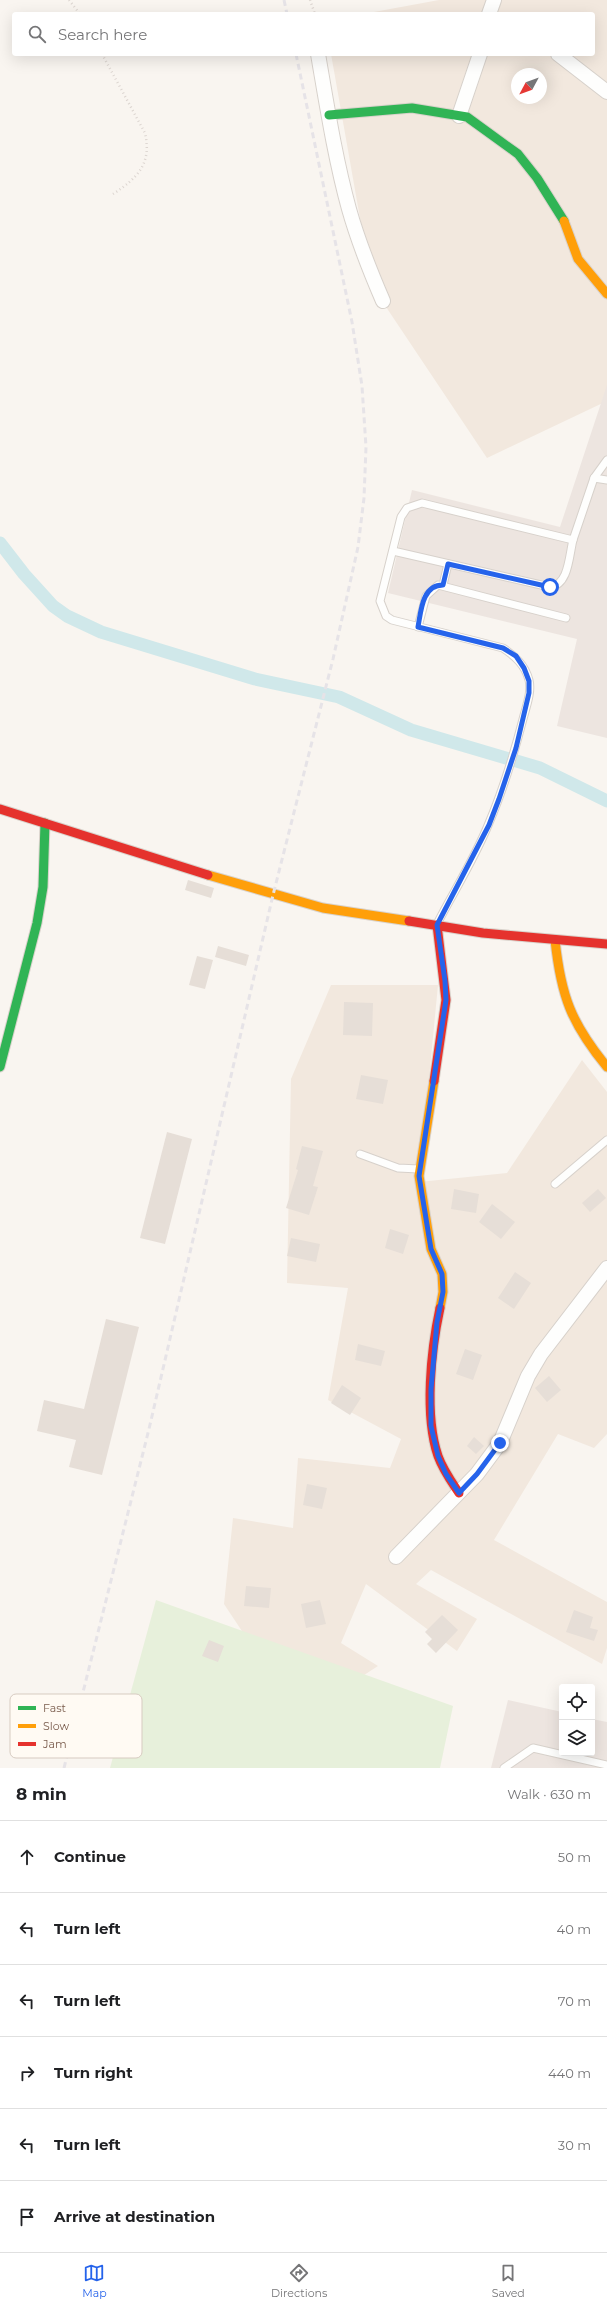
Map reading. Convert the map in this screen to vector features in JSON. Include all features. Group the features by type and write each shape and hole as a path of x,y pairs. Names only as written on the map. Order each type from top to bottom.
{"street":[{"path":"490,12 494,0"},
{"path":"318,56 349,209 362,250 383,301"},
{"path":"459,116 479,56"},
{"path":"561,56 607,92"},
{"path":"329,115 402,107 459,116 475,121 518,154 527,164 563,218 578,258 607,294"},
{"path":"0,810 273,895 316,906 483,933 607,944"},
{"path":"0,1067 37,923 43,888 45,823"},
{"path":"437,925 445,981 446,1000 420,1169 431,1249 442,1274 443,1292 437,1322 431,1389 431,1426 438,1456 446,1474 459,1493"},
{"path":"555,940 558,975 566,1007 576,1028 607,1067"},
{"path":"396,1557 477,1474 500,1443 517,1398 541,1354 607,1268"}],"lane":[{"path":"393,551 554,586 563,579 573,540 594,478 607,460"},
{"path":"594,478 607,480"},
{"path":"437,925 489,825 516,748 529,693 529,681 524,668 516,656 503,648 392,620 386,616 380,601 404,512 412,505 422,503 573,540"},
{"path":"443,585 448,564"},
{"path":"418,627 426,596 434,586 443,585 566,618"},
{"path":"555,1184 607,1140"},
{"path":"360,1154 398,1168 420,1169"},
{"path":"504,1768 533,1748 607,1765"}],"path":[{"path":"69,0 78,12"},
{"path":"310,0 314,12"},
{"path":"103,56 145,133 148,147 146,161 139,172 125,186 113,194"}],"shaded area":[{"path":"439,0 607,0 607,401 487,458 372,286 331,56 595,56 595,12 374,12"},
{"path":"607,385 607,738 557,726 577,639 388,593 412,490 560,527"},
{"path":"331,985 438,985 419,1182 507,1173 582,1060 607,1092 607,1434 594,1448 558,1434 494,1540 607,1602 607,1648 602,1664 431,1570 416,1584 477,1619 457,1651 366,1584 341,1643 378,1666 299,1717 224,1604 233,1518 293,1528 298,1458 390,1468 401,1439 328,1400 348,1288 287,1283 291,1079"},
{"path":"508,1700 559,1711 559,1756 595,1756 595,1720 607,1722 607,1768 491,1768"}],"green space":[{"path":"156,1600 453,1706 440,1768 110,1768 113,1758 142,1758 142,1694 130,1694"}],"building":[{"path":"188,880 214,888 211,898 185,890"},
{"path":"218,946 249,955 246,966 215,957"},
{"path":"197,956 213,960 205,989 189,985"},
{"path":"344,1002 373,1003 372,1036 343,1035"},
{"path":"361,1075 388,1080 383,1104 356,1099"},
{"path":"167,1132 192,1139 165,1244 140,1238"},
{"path":"302,1146 323,1151 313,1186 318,1187 309,1215 286,1208 298,1170 296,1169"},
{"path":"454,1189 479,1194 476,1213 451,1209"},
{"path":"598,1189 606,1198 590,1212 582,1203"},
{"path":"492,1204 515,1222 501,1239 479,1222"},
{"path":"390,1229 409,1235 403,1254 385,1248"},
{"path":"291,1238 320,1244 316,1262 287,1256"},
{"path":"515,1272 531,1283 514,1309 498,1298"},
{"path":"106,1319 139,1327 102,1475 69,1467 76,1440 37,1431 44,1400 84,1409"},
{"path":"358,1344 385,1351 381,1366 355,1360"},
{"path":"465,1349 482,1355 473,1380 456,1374"},
{"path":"549,1376 561,1390 547,1402 535,1388"},
{"path":"342,1385 361,1398 350,1415 331,1403"},
{"path":"474,1437 484,1446 476,1454 467,1446"},
{"path":"307,1484 327,1488 322,1509 303,1505"},
{"path":"246,1586 271,1588 269,1608 244,1606"},
{"path":"320,1600 326,1624 306,1628 301,1604"},
{"path":"574,1610 593,1617 590,1628 598,1630 594,1641 566,1632"},
{"path":"442,1615 458,1630 436,1653 427,1644 432,1639 425,1632"},
{"path":"209,1640 224,1646 218,1662 202,1656"}],"waterway":[{"path":"0,543 24,574 53,606 67,616 101,632 255,679 339,697 411,730 540,768 607,801"}],"railway":[{"path":"284,0 287,12"},
{"path":"83,1694 149,1429 273,895 333,659 358,547 364,498 366,447 362,386 352,322 296,56"},
{"path":"64,1768 67,1758"}],"traffic: fast":[{"path":"329,115 412,108 467,117 518,154 537,178 564,221"},
{"path":"0,1067 37,923 43,887 45,823"}],"traffic: slow":[{"path":"564,221 578,259 607,294"},
{"path":"208,875 323,908 409,921"},
{"path":"555,940 557,960 570,1008 576,1022 607,1067"},
{"path":"434,1081 419,1176 431,1249 442,1274 443,1292 440,1308"}],"traffic: jam":[{"path":"0,809 208,875"},
{"path":"409,921 483,933 607,944"},
{"path":"434,1081 446,1000 437,925"},
{"path":"440,1308 434,1343 430,1382 431,1421 438,1456 445,1471 459,1493"}],"route":[{"path":"500,1443 477,1474 459,1493 446,1474 438,1456 431,1426 431,1389 437,1322 443,1292 442,1274 431,1249 419,1176 446,1000 445,981 437,925 489,825 499,799 516,748 529,693 529,681 524,668 516,656 503,648 418,627 424,600 434,586 443,585 448,564 550,587"}]}
